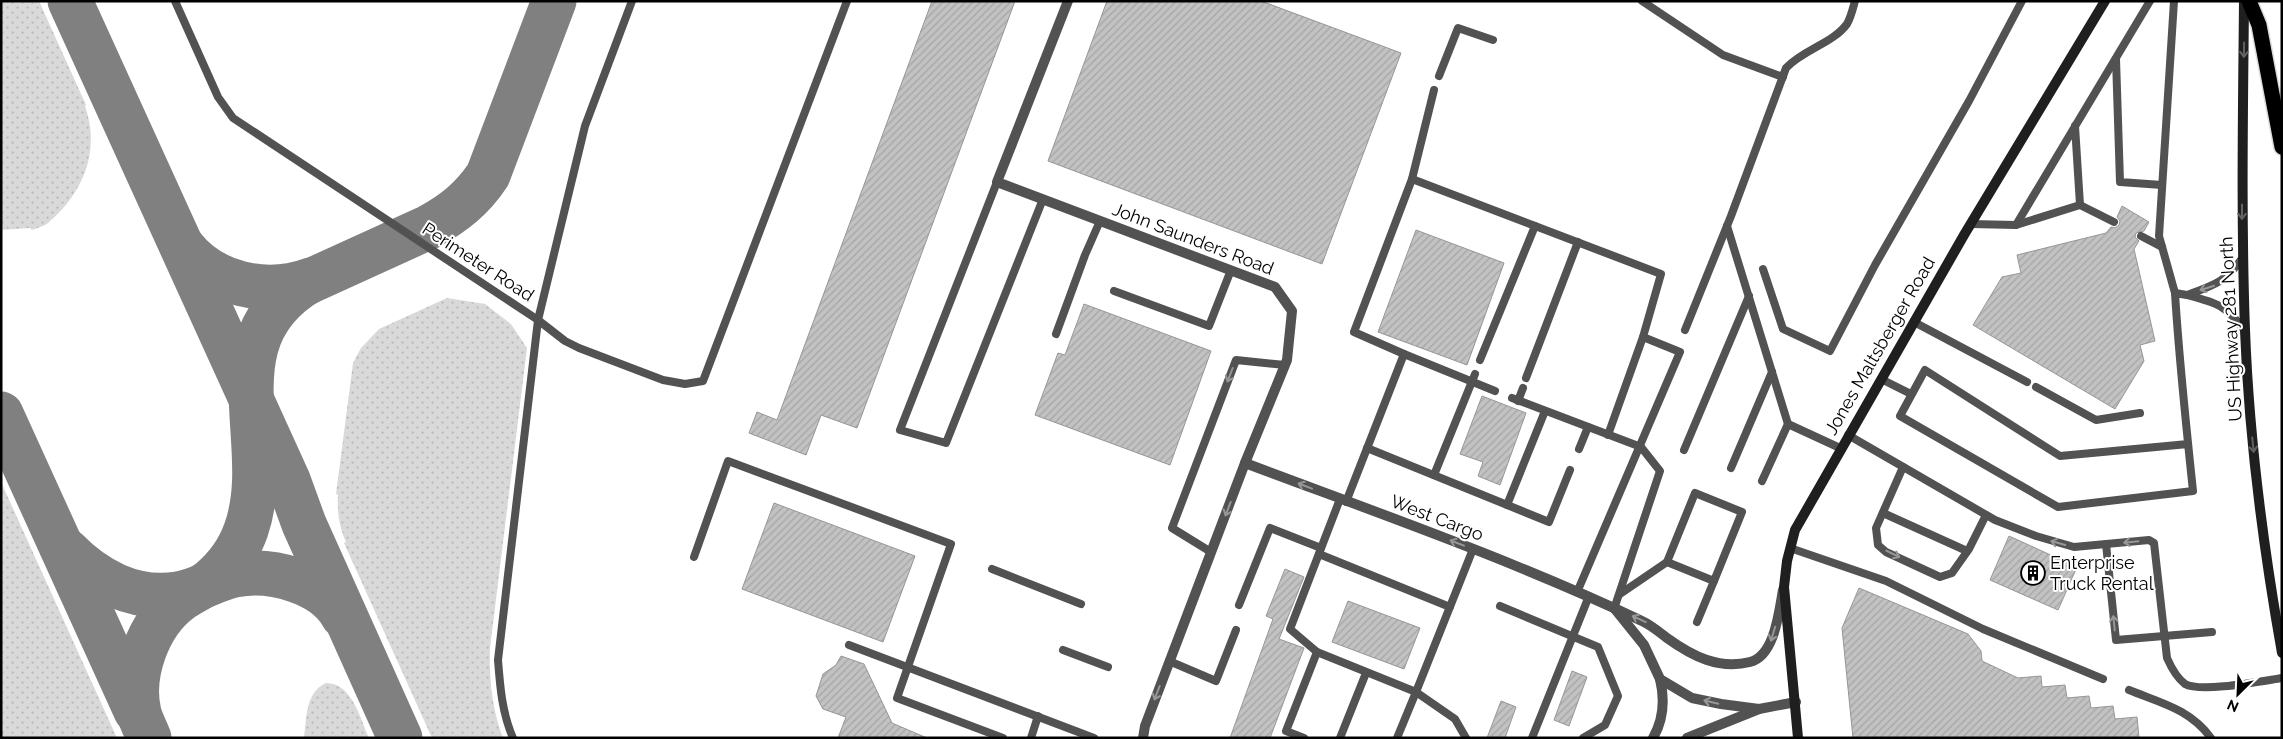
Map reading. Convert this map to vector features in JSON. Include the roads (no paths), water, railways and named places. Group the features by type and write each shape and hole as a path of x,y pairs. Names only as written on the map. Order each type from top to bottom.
{"highway":[{"path":"2250,1 2259,25 2282,148"}],"street":[{"path":"997,182 1068,1"},
{"name":"Jones Maltsberger Road","path":"1798,738 1784,587 1790,548 1802,515 1970,224 2105,1"},
{"name":"US Highway 281 North","path":"2244,1 2243,257 2245,332 2256,470 2282,653"},
{"name":"John Saunders Road","path":"997,182 1275,287 1292,311 1285,365 1169,661 1145,726 1143,738"},
{"name":"West Cargo","path":"1245,463 1578,590 1614,609 1644,621 1692,654 1708,661 1729,666 1753,662 1763,655 1773,639 1784,587"},
{"name":"West Cargo","path":"1614,609 1644,645 1660,679 1664,698 1662,716 1653,738"},
{"path":"1660,679 1692,698 1759,709"},
{"path":"1687,738 1759,709 1796,702"}],"lane":[{"name":"Perimeter Road","path":"175,1 218,97 233,118 538,320 498,660 501,693 508,727 513,738"},
{"path":"632,1 585,126 538,320 565,341 578,348 653,376 685,384 703,381 847,1"},
{"path":"1642,1 1723,55 1783,77"},
{"path":"1685,330 1727,226 1786,68 1796,57 1825,42 1839,32 1848,23 1856,1"},
{"path":"1763,269 1783,329 1830,351 1875,265 1969,101 2022,1"},
{"path":"2016,224 2150,1"},
{"path":"2174,1 2159,236 2175,293 2180,365 2193,491 2058,507 1900,416 1924,370 2060,456 2188,444"},
{"path":"1439,76 1458,28 1493,40"},
{"path":"2116,58 2120,182 2162,185"},
{"path":"1434,90 1412,179 1354,332 1495,392"},
{"path":"2075,126 2080,205"},
{"path":"1412,179 1661,274 1643,336 1608,435"},
{"path":"997,182 900,430 946,444 1043,200"},
{"path":"1970,224 2016,224 2080,205 2114,222"},
{"path":"1056,334 1085,255 1100,221"},
{"path":"1480,360 1535,226"},
{"path":"1727,226 1788,424 1762,481"},
{"path":"2141,236 2162,247"},
{"path":"1526,378 1578,242"},
{"path":"2187,294 2221,282 2233,272 2243,257"},
{"path":"1114,291 1209,326 1231,270"},
{"path":"2175,293 2187,294 2221,306 2232,313 2245,332"},
{"path":"1684,450 1749,296"},
{"path":"1914,322 2026,382"},
{"path":"1578,590 1641,447 1680,352 1643,336"},
{"path":"1404,354 1367,448 1320,551 1290,629 1317,652 1416,692 1455,719 1466,738"},
{"path":"1211,552 1172,528 1236,360 1285,365"},
{"path":"1730,468 1772,372"},
{"path":"1434,475 1475,374"},
{"path":"1881,379 1911,394"},
{"path":"2036,387 2096,420 2140,413"},
{"path":"1523,388 1515,399 1641,447 1660,471 1614,609"},
{"path":"1507,505 1545,410"},
{"path":"1788,424 1840,448"},
{"path":"1579,448 1588,427"},
{"path":"1848,435 1986,514 2036,536 2074,547 2148,540 2154,543 2167,658 2173,670 2186,684 2200,688 2282,678"},
{"path":"1367,448 1549,522 1570,470"},
{"path":"694,557 728,461 950,544 906,667 897,698 1003,738"},
{"path":"1903,467 1876,528 1878,545 1886,552 1940,577 1952,573 1967,551 1986,514"},
{"path":"1620,594 1667,562 1695,493 1742,512 1697,622"},
{"path":"1883,513 1967,551"},
{"path":"1239,605 1270,528 1450,607"},
{"path":"2106,544 2116,640 2212,632"},
{"path":"1790,548 1886,581 1983,629 2103,679"},
{"path":"1397,738 1473,550"},
{"path":"1667,562 1714,581"},
{"path":"992,569 1080,604"},
{"path":"1532,738 1589,596"},
{"path":"1500,606 1598,647 1618,696 1605,725 1583,738"},
{"path":"1169,661 1216,681 1236,630"},
{"path":"849,645 1094,738"},
{"path":"1063,650 1108,667"},
{"path":"1304,738 1286,731 1317,652"},
{"path":"1340,738 1366,673"},
{"path":"2129,690 2179,710 2200,723 2211,738"},
{"path":"1031,738 1038,716"}],"place":[{"name":"Enterprise Truck Rental","path":"2033,573"}]}
